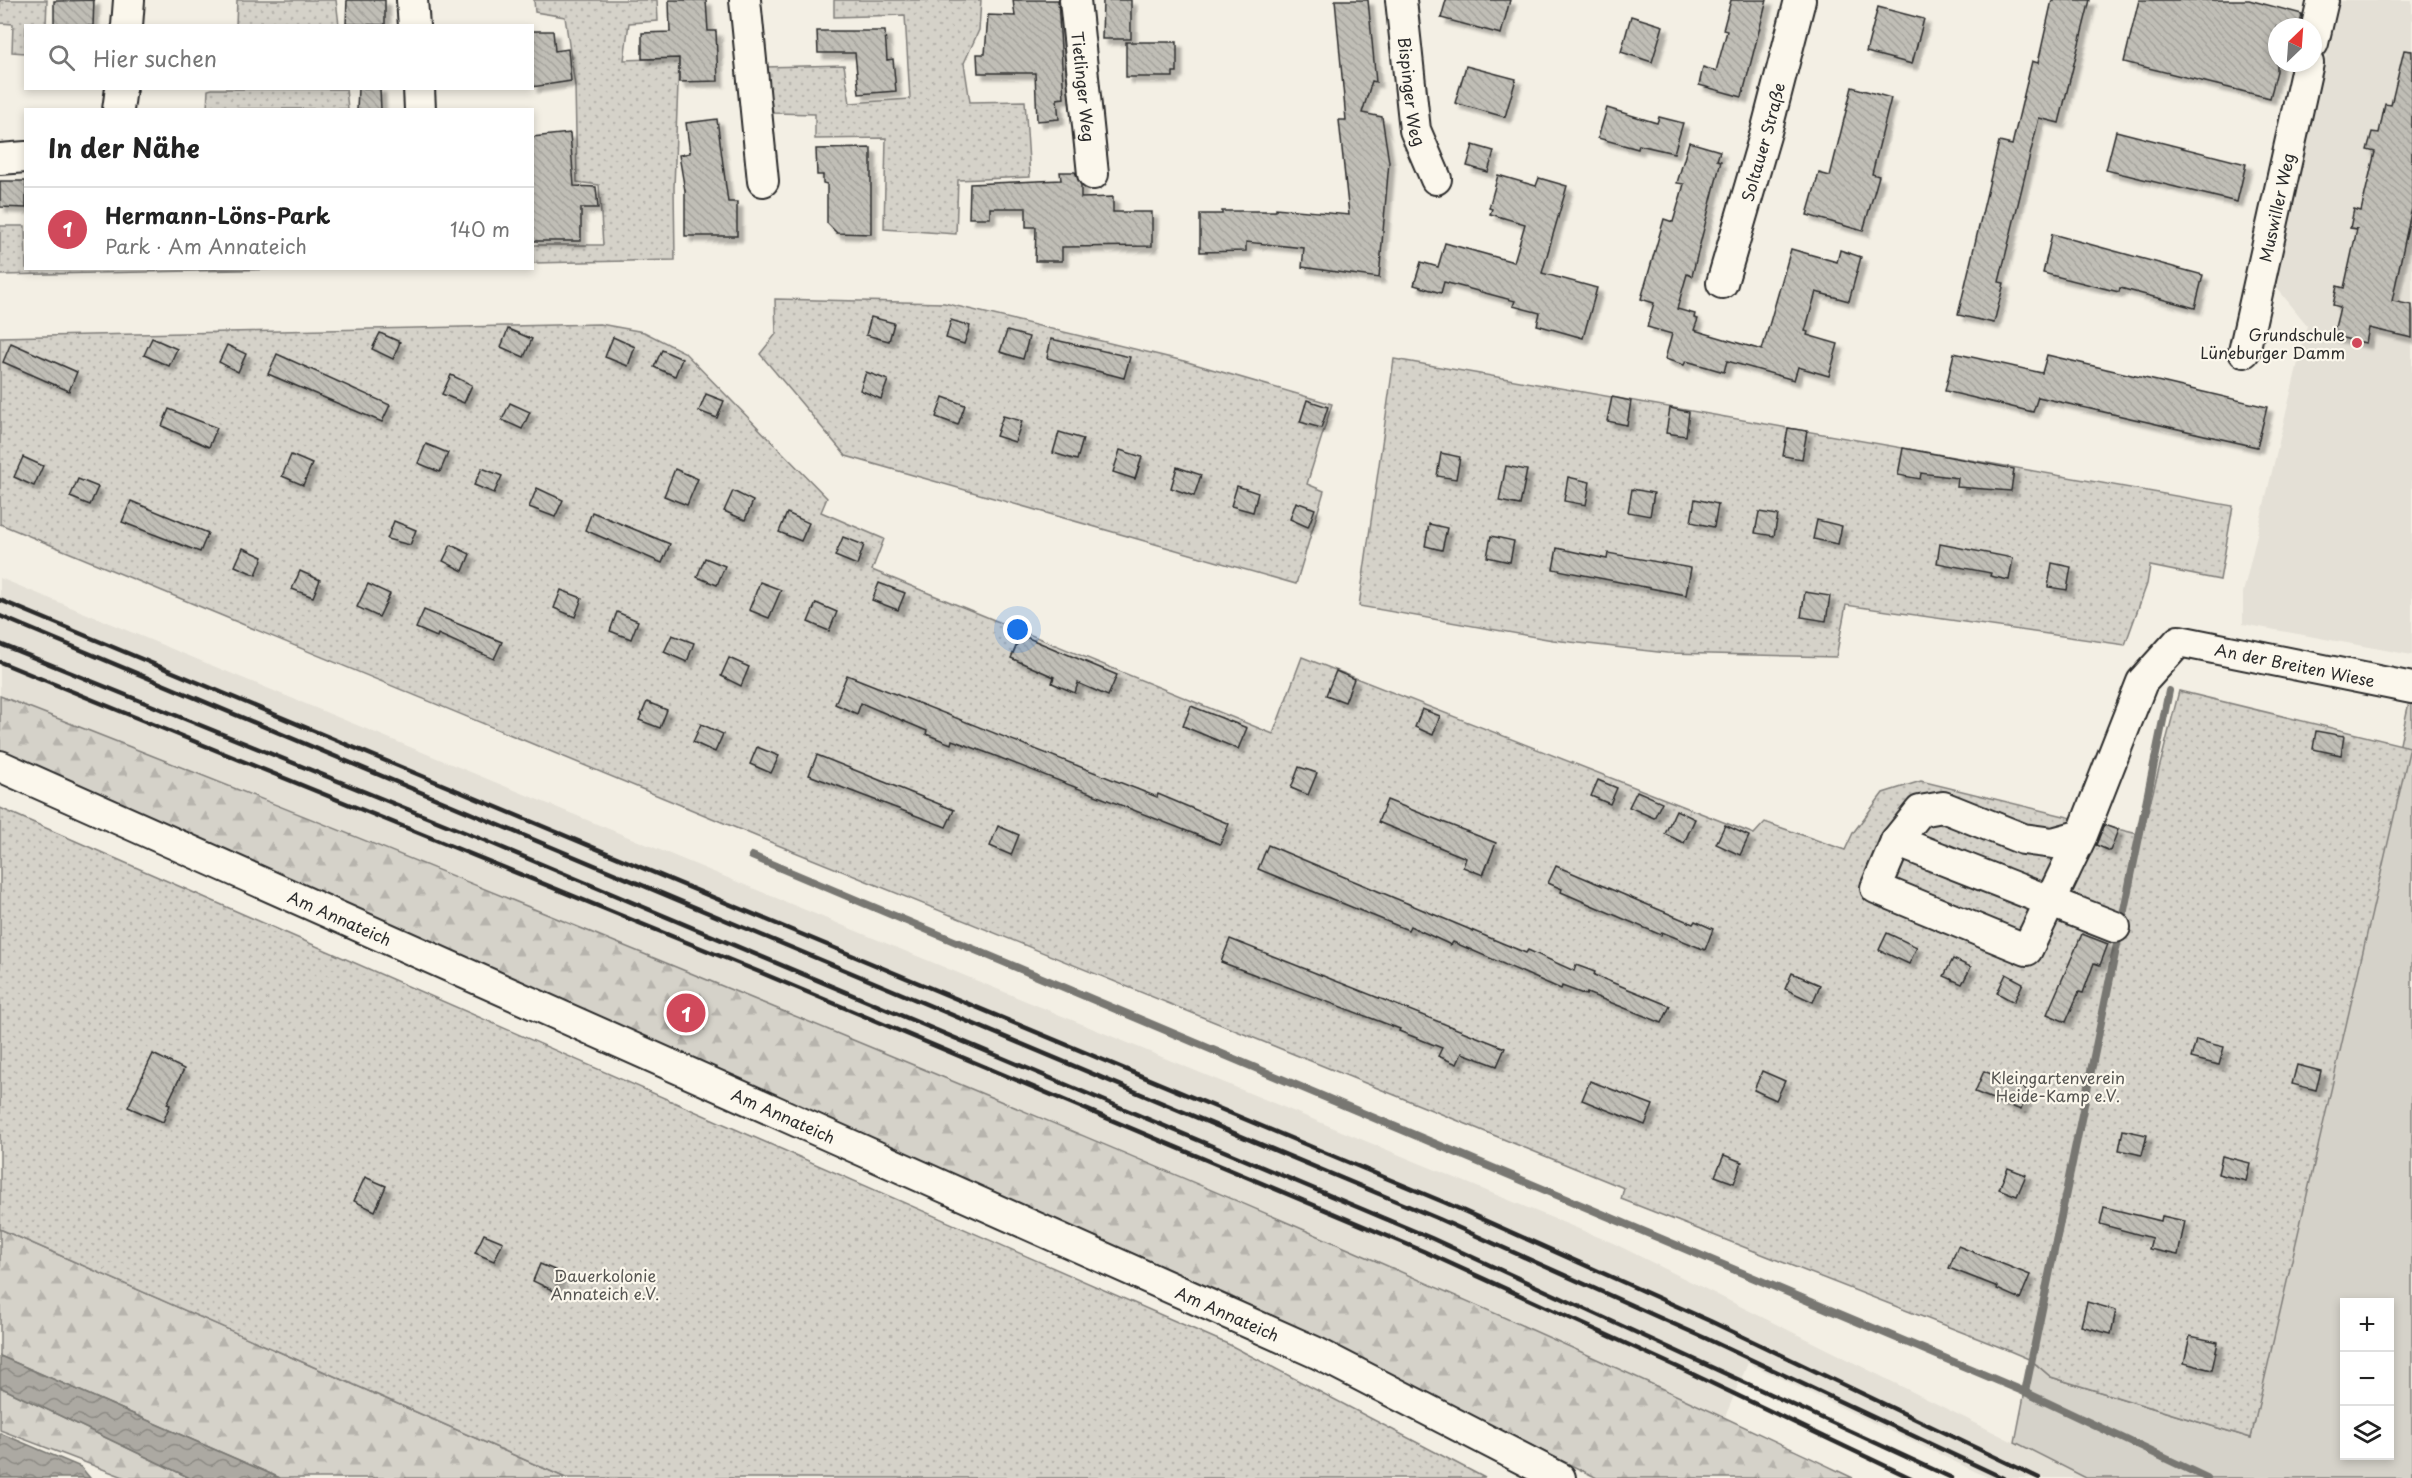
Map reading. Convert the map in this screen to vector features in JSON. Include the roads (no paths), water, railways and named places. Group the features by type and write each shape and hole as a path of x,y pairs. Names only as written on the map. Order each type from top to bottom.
{"street":[{"path":"127,24 129,0"},
{"path":"412,0 414,24"},
{"path":"745,0 763,182"},
{"name":"Tietlinger Weg","path":"1075,0 1093,174"},
{"name":"Bispinger Weg","path":"1401,0 1415,130 1436,179"},
{"name":"Soltauer Straße","path":"1722,283 1766,132 1800,0"},
{"path":"2319,18 2323,0"},
{"name":"Muswiller Weg","path":"2244,352 2306,72"},
{"path":"118,108 121,90"},
{"path":"419,90 420,108"},
{"path":"0,159 24,157"},
{"name":"An der Breiten Wiese","path":"2082,835 2142,682 2179,641 2412,688"},
{"name":"Am Annateich","path":"0,766 1317,1353 1560,1478"},
{"path":"1944,807 2023,839 2053,843 2082,835 2027,950 1876,888 1896,842 1920,811 1944,807"},
{"path":"1896,842 2048,903 2115,927"}],"water":[{"path":"0,1356 280,1478 190,1478 0,1387"},
{"path":"0,1433 81,1467 90,1478 0,1478"}],"waterway":[{"path":"2025,1392 2169,691"},
{"path":"752,856 2025,1392 2207,1478"}],"railway":[{"path":"0,600 1446,1203 1710,1321 2039,1478"},
{"path":"0,616 1439,1219 1705,1338 2003,1478"},
{"path":"0,644 486,841 1431,1238 1952,1478"},
{"path":"0,662 757,971 1423,1251 1684,1370 1911,1478"}],"place":[{"name":"Grundschule Lüneburger Damm","path":"2357,343"},
{"name":"Hermann-Löns-Park","path":"686,1013"}],"park label":[{"name":"Kleingartenverein Heide-Kamp e.V.","path":"2058,1086"},
{"name":"Dauerkolonie Annateich e.V.","path":"605,1284"}]}
